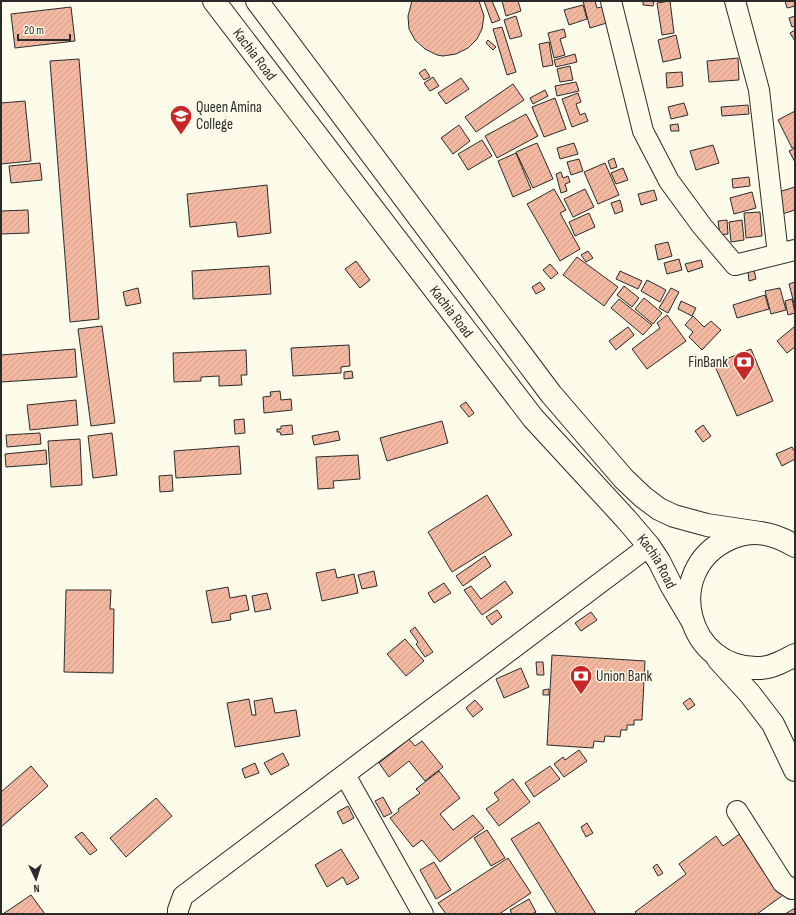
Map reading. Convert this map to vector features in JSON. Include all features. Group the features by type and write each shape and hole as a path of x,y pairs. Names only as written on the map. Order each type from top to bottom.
{"main road":[{"name":"Kachia Road","path":"214,1 533,418 649,546 691,619"},
{"name":"Kachia Road","path":"257,1 551,394 624,479 648,501 659,509 674,516 707,525 760,533"},
{"path":"795,546 781,537 760,533 738,535 719,544 703,558 692,577 688,598 691,619 697,634 750,694 773,724 795,770"},
{"path":"708,648 723,659 742,666 761,668 780,663 795,655"}],"street":[{"path":"611,1 643,131 669,181 702,226 735,265 786,252 759,90 735,1"},
{"path":"178,914 183,896 649,546"},
{"path":"345,775 423,914"},
{"path":"737,811 783,883 792,889 795,888"}],"building":[{"path":"412,1 479,1 484,16 482,29 477,39 468,48 456,54 443,56 437,55 425,49 415,40 409,29 408,16"},
{"path":"484,1 492,1 500,20 492,23"},
{"path":"502,1 518,1 521,11 506,16"},
{"path":"583,1 595,1 597,8 606,6 610,22 590,28"},
{"path":"643,1 654,1 653,6 643,5"},
{"path":"670,1 674,33 662,35 657,3"},
{"path":"785,1 795,1 795,6 787,8"},
{"path":"583,5 587,19 569,25 564,10"},
{"path":"71,7 75,41 15,48 11,14"},
{"path":"516,16 522,36 510,39 504,20"},
{"path":"795,16 795,26 792,27 789,18"},
{"path":"502,27 516,72 507,75 493,29"},
{"path":"564,29 566,37 560,39 565,55 554,58 548,33"},
{"path":"795,30 795,41 790,33"},
{"path":"676,35 681,58 663,62 658,40"},
{"path":"488,40 496,47 493,50 486,43"},
{"path":"549,42 553,65 543,67 539,44"},
{"path":"575,54 577,62 556,67 554,60"},
{"path":"738,58 739,80 709,82 707,61"},
{"path":"79,59 99,319 70,322 50,61"},
{"path":"570,66 573,80 560,82 557,69"},
{"path":"425,69 430,77 424,80 419,73"},
{"path":"682,72 683,86 667,88 666,73"},
{"path":"433,77 439,86 430,91 424,83"},
{"path":"461,78 469,89 446,104 438,93"},
{"path":"576,82 579,91 557,96 555,86"},
{"path":"513,84 524,100 476,132 465,117"},
{"path":"545,90 548,96 533,104 530,98"},
{"path":"578,93 581,102 576,104 580,115 585,113 588,121 572,127 562,99"},
{"path":"555,98 566,129 544,137 532,107"},
{"path":"25,101 31,161 1,164 1,103"},
{"path":"684,103 688,115 671,119 668,107"},
{"path":"748,105 749,114 722,116 721,107"},
{"path":"795,111 795,146 792,148 778,120"},
{"path":"526,114 538,136 497,158 485,136"},
{"path":"678,124 679,131 671,131 670,125"},
{"path":"459,125 470,141 453,154 441,138"},
{"path":"482,140 492,156 468,170 458,154"},
{"path":"537,143 553,179 533,188 516,152"},
{"path":"574,143 578,154 560,159 557,148"},
{"path":"713,145 719,163 696,170 690,151"},
{"path":"795,148 795,162 789,151"},
{"path":"516,153 531,189 513,197 498,161"},
{"path":"614,158 617,167 611,169 608,161"},
{"path":"579,159 583,171 571,175 567,162"},
{"path":"40,163 42,180 11,183 9,166"},
{"path":"605,163 619,195 598,204 584,172"},
{"path":"623,168 628,180 616,184 611,173"},
{"path":"561,172 563,178 568,176 570,182 565,184 567,191 561,193 556,174"},
{"path":"749,177 750,186 733,188 732,179"},
{"path":"267,185 271,233 238,237 236,222 190,227 187,194"},
{"path":"795,187 795,210 779,215 772,194"},
{"path":"554,189 566,210 560,213 580,249 560,261 527,204"},
{"path":"585,189 594,207 573,217 564,199"},
{"path":"654,190 657,200 641,205 638,194"},
{"path":"752,192 756,208 734,214 730,198"},
{"path":"620,200 623,211 615,214 611,203"},
{"path":"28,210 29,233 1,234 1,211"},
{"path":"760,212 762,236 746,238 744,213"},
{"path":"589,213 595,227 575,236 569,222"},
{"path":"727,220 728,234 720,235 718,221"},
{"path":"742,220 744,240 731,242 729,222"},
{"path":"668,242 672,256 658,260 655,245"},
{"path":"588,251 593,258 586,262 581,255"},
{"path":"577,257 618,287 604,306 563,275"},
{"path":"679,259 682,270 667,274 664,263"},
{"path":"701,260 703,267 688,272 685,264"},
{"path":"356,261 370,280 360,288 345,269"},
{"path":"550,264 558,273 551,279 543,270"},
{"path":"269,266 271,294 193,299 192,271"},
{"path":"754,270 756,279 749,281 748,271"},
{"path":"620,271 642,281 638,289 616,279"},
{"path":"647,280 666,290 660,302 641,291"},
{"path":"540,282 545,289 536,294 532,287"},
{"path":"795,282 795,307 789,284"},
{"path":"624,286 639,298 632,307 617,295"},
{"path":"138,288 141,303 126,306 123,292"},
{"path":"671,288 679,292 668,313 659,308"},
{"path":"780,288 786,310 771,314 765,291"},
{"path":"765,295 769,309 737,318 733,305"},
{"path":"644,298 662,313 653,324 635,309"},
{"path":"619,299 652,325 643,335 611,308"},
{"path":"792,299 795,313 788,315 785,301"},
{"path":"681,301 696,308 692,316 678,309"},
{"path":"667,315 686,341 647,369 632,349 660,328 657,323"},
{"path":"693,316 704,327 711,321 721,330 702,350 689,337 693,332 685,325"},
{"path":"102,326 115,423 91,426 78,329"},
{"path":"795,326 795,347 787,353 777,341"},
{"path":"628,327 634,335 616,350 609,341"},
{"path":"349,345 350,366 341,367 341,373 293,376 291,348"},
{"path":"75,349 77,377 1,382 1,355"},
{"name":"FinBank","path":"751,349 773,401 737,416 714,364"},
{"path":"246,350 247,375 241,375 242,385 219,386 219,376 201,377 201,381 174,382 173,353"},
{"path":"352,371 353,378 344,379 344,372"},
{"path":"280,391 281,400 291,399 292,410 264,413 263,397 271,396 270,392"},
{"path":"76,400 78,425 30,430 27,405"},
{"path":"466,402 474,413 469,417 460,406"},
{"path":"244,419 245,433 235,434 234,420"},
{"path":"442,421 448,443 387,461 380,438"},
{"path":"292,425 293,434 281,435 280,432 277,432 277,429 281,429 281,426"},
{"path":"703,425 711,436 703,442 695,431"},
{"path":"338,431 340,440 314,445 312,436"},
{"path":"40,433 41,444 7,447 6,435"},
{"path":"112,433 117,475 93,478 88,436"},
{"path":"80,439 82,485 51,487 48,441"},
{"path":"239,446 241,474 176,478 174,451"},
{"path":"792,447 795,452 795,459 782,466 776,454"},
{"path":"46,450 47,464 6,467 5,454"},
{"path":"358,455 360,479 333,481 334,488 318,489 316,457"},
{"path":"172,475 173,491 160,492 159,476"},
{"path":"487,495 512,535 452,572 428,532"},
{"path":"485,556 491,566 463,586 456,576"},
{"path":"335,569 337,578 354,574 358,593 322,601 316,573"},
{"path":"374,571 377,586 362,589 358,575"},
{"path":"505,581 513,593 482,615 464,590 471,586 481,599"},
{"path":"444,583 451,593 434,603 428,593"},
{"path":"228,587 230,598 246,595 249,610 230,614 231,620 212,623 206,591"},
{"path":"66,590 111,590 110,609 114,609 113,673 64,672"},
{"path":"267,593 271,609 255,612 252,596"},
{"path":"497,610 502,617 492,625 486,617"},
{"path":"591,612 597,620 581,631 575,623"},
{"path":"415,627 433,652 425,657 416,644 418,642 410,631"},
{"path":"405,639 424,661 406,676 387,654"},
{"path":"552,655 645,661 642,720 634,720 634,725 627,725 627,730 621,730 620,737 605,736 604,742 594,741 593,748 547,745"},
{"path":"536,662 543,662 544,675 537,675"},
{"path":"521,668 529,687 504,698 496,679"},
{"path":"549,689 549,695 543,695 543,690"},
{"path":"272,698 275,713 296,710 300,736 235,747 227,703 249,699 252,715 256,715 254,701"},
{"path":"690,698 695,705 688,710 683,703"},
{"path":"475,700 483,709 473,717 466,708"},
{"path":"409,739 415,746 422,741 443,767 425,781 409,761 389,777 379,763"},
{"path":"579,750 587,761 564,777 554,764 563,757 565,760"},
{"path":"283,753 289,765 271,775 264,763"},
{"path":"255,763 259,773 245,778 242,769"},
{"path":"31,766 48,786 1,827 1,792"},
{"path":"550,766 560,779 534,797 525,783"},
{"path":"439,771 460,798 440,814 453,830 473,815 484,828 440,862 422,840 413,847 390,818 399,811 398,809 420,793 416,789"},
{"path":"513,779 530,802 499,826 486,809 499,800 494,793"},
{"path":"383,797 392,813 384,817 375,801"},
{"path":"156,798 172,816 126,857 110,838"},
{"path":"348,806 354,818 343,824 337,812"},
{"path":"539,822 596,914 557,914 511,839"},
{"path":"587,823 593,833 586,837 581,827"},
{"path":"487,830 505,858 491,866 474,838"},
{"path":"82,832 97,850 90,855 75,837"},
{"path":"741,833 786,893 757,914 637,914 635,912 686,874 679,864 716,836 723,846"},
{"path":"341,849 359,878 347,885 343,877 327,887 315,865"},
{"path":"508,858 531,893 499,914 446,914 438,903"},
{"path":"434,862 451,890 436,899 420,870"},
{"path":"657,864 663,873 658,876 653,867"},
{"path":"31,895 45,914 3,914"},
{"path":"529,899 536,912 532,914 512,914 510,910"},
{"path":"795,908 795,914 785,914"}],"place":[{"name":"Queen Amina College","path":"181,136"},
{"name":"FinBank","path":"744,382"},
{"name":"Union Bank","path":"581,696"}]}
